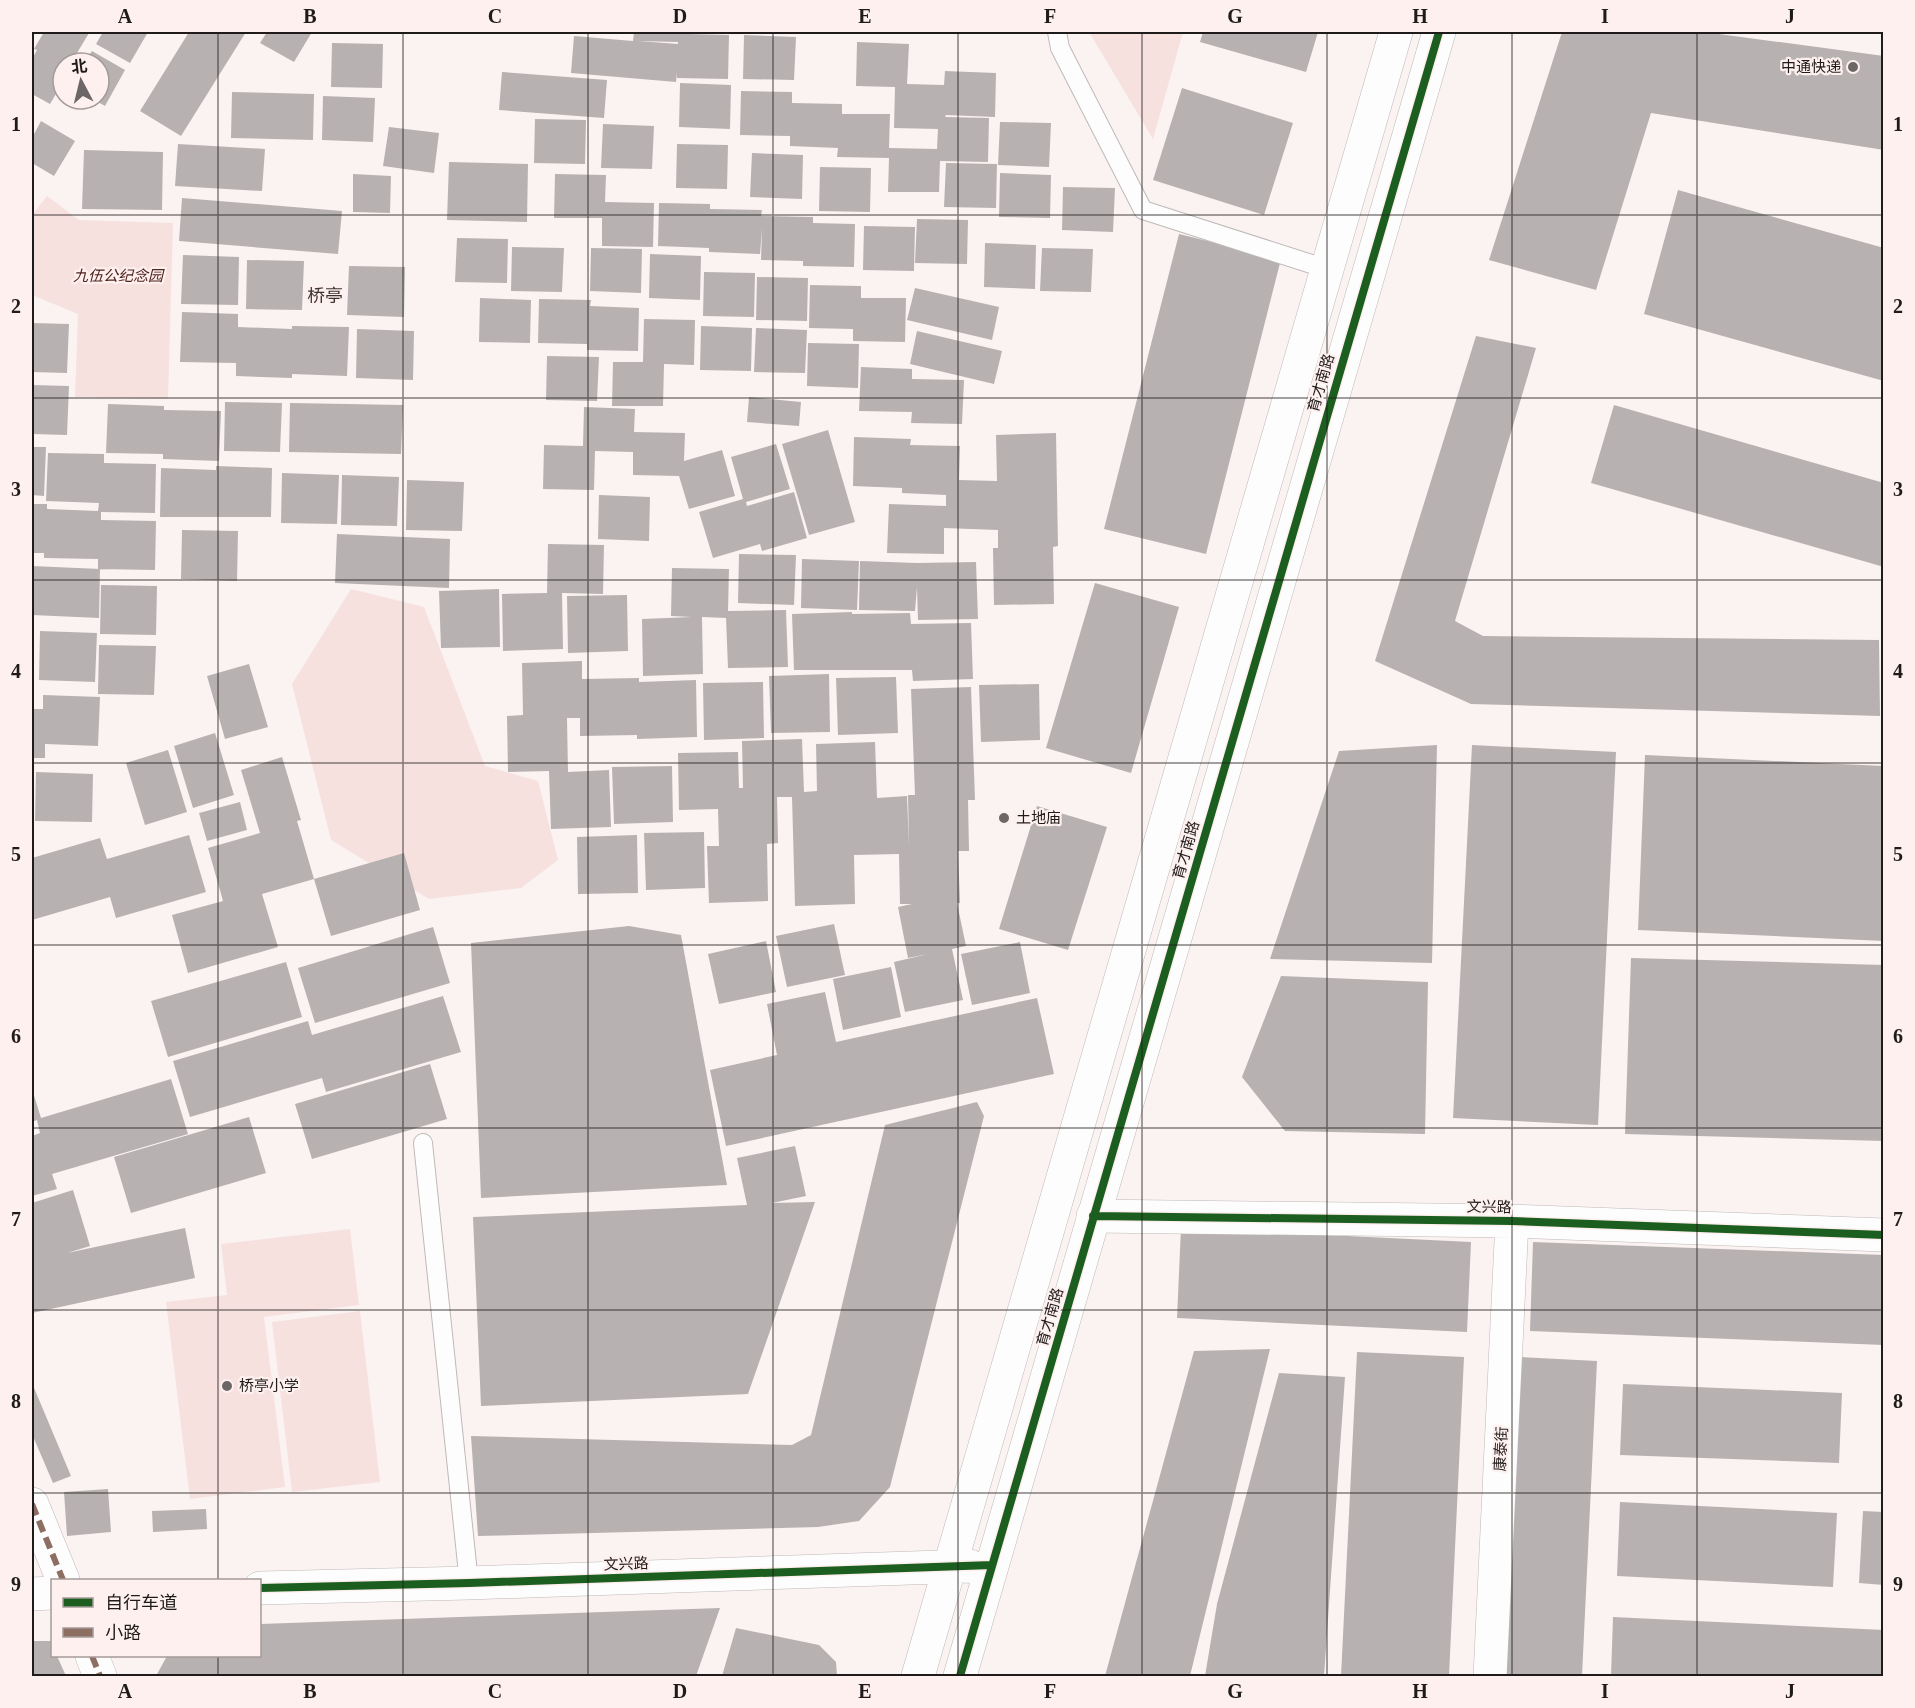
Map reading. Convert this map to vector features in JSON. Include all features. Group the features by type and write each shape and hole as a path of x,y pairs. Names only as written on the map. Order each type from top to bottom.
{"street":[{"name":"育才南路","path":"918,1677 1396,32"},
{"name":"育才南路","path":"960,1677 1439,32"},
{"name":"文兴路","path":"1093,1216 1512,1221 1884,1235"},
{"name":"康泰街","path":"1490,1677 1512,1221"},
{"path":"32,1504 62,1579"},
{"name":"文兴路","path":"261,1588 993,1565"},
{"path":"32,1594 51,1593"},
{"path":"92,1657 100,1677"}],"lane":[{"path":"1057,32 1060,48 1143,210 1327,269"},
{"path":"423,1143 469,1583"}],"green space":[{"path":"1089,32 1183,32 1153,139"},
{"name":"九伍公纪念园","path":"47,196 79,220 173,223 168,399 75,397 78,314 32,295 32,215"},
{"path":"351,589 424,607 485,766 538,781 558,860 521,888 429,899 331,840 292,684"},
{"path":"350,1229 359,1305 264,1317 285,1487 190,1499 166,1302 227,1295 221,1244"},
{"path":"360,1311 380,1482 292,1492 272,1322"}],"building":[{"path":"44,32 89,33 78,51 51,51 50,104 32,94 32,59 37,50 34,49"},
{"path":"103,32 148,32 130,63 96,44"},
{"path":"189,32 246,32 181,136 140,111"},
{"path":"267,32 312,32 294,62 260,43"},
{"path":"634,32 729,35 728,79 677,78 677,72 676,82 571,73 574,36 633,41","holes":["638,41 678,42 678,44"]},
{"path":"1203,32 1318,32 1306,72 1200,42"},
{"path":"1562,32 1704,32 1884,56 1884,150 1651,113 1596,290 1489,260"},
{"path":"744,35 796,37 794,80 743,79"},
{"path":"857,42 909,44 907,84 944,85 945,71 996,73 995,117 946,115 945,117 989,118 988,162 940,161 939,192 888,192 889,158 837,157 838,148 790,146 790,136 740,135 741,91 792,92 792,103 842,104 842,114 890,114 889,148 937,149 938,129 894,128 895,87 856,86"},
{"path":"332,43 383,44 382,88 331,87"},
{"path":"111,62 125,70 111,95"},
{"path":"502,72 607,80 604,118 499,110"},
{"path":"680,83 731,85 730,129 679,127"},
{"path":"1182,88 1293,123 1264,215 1153,180"},
{"path":"232,92 314,94 313,140 231,138"},
{"path":"323,96 375,98 373,142 322,140"},
{"path":"535,119 586,120 585,164 534,163"},
{"path":"41,121 75,141 54,176 32,163 32,138"},
{"path":"1000,122 1051,123 1049,167 998,165"},
{"path":"603,124 654,126 652,169 601,168"},
{"path":"389,127 439,133 434,173 383,166"},
{"path":"178,144 265,149 262,191 175,186"},
{"path":"677,144 728,145 727,189 676,188"},
{"path":"84,150 163,152 162,210 82,209"},
{"path":"752,153 803,155 802,199 750,197"},
{"path":"449,162 528,164 527,222 447,220"},
{"path":"946,163 997,164 996,208 944,207"},
{"path":"820,167 871,168 870,212 819,211"},
{"path":"1000,173 1051,175 1050,218 999,217"},
{"path":"353,174 391,176 390,213 353,212"},
{"path":"555,174 606,175 605,202 654,203 653,247 602,246 602,218 554,218"},
{"path":"1063,187 1115,188 1113,232 1062,230"},
{"path":"1678,190 1884,248 1884,381 1644,314"},
{"path":"182,198 342,211 338,254 179,241"},
{"path":"659,203 710,204 710,209 762,210 761,216 813,217 813,223 855,224 854,267 803,266 803,261 761,260 762,228 760,254 709,252 709,248 658,246"},
{"path":"917,219 968,220 967,264 915,263"},
{"path":"864,226 915,227 914,271 863,270"},
{"path":"1179,234 1281,259 1206,554 1104,529"},
{"path":"457,238 508,239 507,283 455,282"},
{"path":"985,243 1036,245 1035,289 984,287"},
{"path":"512,247 564,248 562,292 511,291"},
{"path":"591,248 642,249 641,293 590,291"},
{"path":"1042,248 1093,249 1091,292 1040,291"},
{"path":"650,254 701,256 700,300 649,298"},
{"path":"183,255 239,257 238,305 181,304"},
{"path":"247,260 304,261 302,310 246,309"},
{"path":"349,266 405,267 404,317 347,315"},
{"path":"704,272 755,273 754,317 703,316"},
{"path":"757,277 808,278 807,321 756,320"},
{"path":"810,285 861,286 861,298 906,298 905,342 853,341 853,329 809,328"},
{"path":"915,288 999,307 992,340 907,320"},
{"path":"480,298 531,300 530,343 479,342"},
{"path":"539,299 591,300 590,306 639,308 638,351 587,350 587,344 538,343"},
{"path":"182,312 238,314 238,327 292,329 292,326 349,327 347,376 292,374 292,378 236,376 236,363 180,362"},
{"path":"644,319 695,320 694,365 664,364 663,406 612,406 613,362 643,362"},
{"path":"32,323 69,324 67,373 32,372"},
{"path":"701,326 752,328 751,371 700,370"},
{"path":"756,328 807,330 805,373 754,372"},
{"path":"357,329 414,331 413,380 356,378"},
{"path":"917,331 1002,351 994,384 910,364"},
{"path":"1476,336 1536,348 1455,621 1483,636 1879,640 1880,716 1471,704 1375,661"},
{"path":"808,343 859,344 858,388 807,386"},
{"path":"547,356 599,357 597,401 546,400"},
{"path":"861,367 912,369 912,379 964,380 962,424 911,423 912,412 859,411"},
{"path":"32,385 69,386 67,435 32,434"},
{"path":"749,397 801,402 799,426 747,422"},
{"path":"225,402 282,403 280,452 224,451"},
{"path":"290,403 403,405 401,454 289,452"},
{"path":"108,404 164,406 164,410 221,411 219,461 163,459 163,454 106,453"},
{"path":"1614,405 1884,483 1884,567 1591,483"},
{"path":"584,407 635,409 634,432 685,433 684,461 722,450 735,496 689,509 679,476 633,475 633,452 595,451 594,490 543,489 544,445 583,446"},
{"path":"828,430 855,522 809,535 782,444"},
{"path":"1056,433 1058,546 1053,547 1054,604 994,605 993,548 998,548 998,530 944,528 944,554 887,553 889,504 946,506 946,495 902,493 902,488 853,486 854,437 911,439 910,445 960,446 959,480 997,481 996,435"},
{"path":"776,444 790,489 746,502 747,506 794,492 807,538 762,551 760,544 713,558 699,512 743,499 731,457"},
{"path":"32,447 46,447 44,496 32,495"},
{"path":"48,453 104,454 104,463 156,464 155,513 101,512 101,520 156,521 155,570 98,569 98,559 44,558 44,553 32,553 32,504 47,504 47,509 98,511 99,503 46,501"},
{"path":"216,466 272,468 271,517 160,517 161,468 216,470"},
{"path":"282,473 339,475 337,524 281,523"},
{"path":"342,475 399,477 397,526 341,525"},
{"path":"407,480 464,482 462,531 406,530"},
{"path":"599,495 650,497 649,541 598,539"},
{"path":"182,530 238,531 237,581 181,579"},
{"path":"337,534 450,539 449,588 335,583"},
{"path":"548,544 604,545 603,594 562,593 563,649 503,651 502,594 547,593"},
{"path":"739,554 796,555 794,605 738,603"},
{"path":"802,559 859,561 857,610 801,608"},
{"path":"860,561 976,562 978,619 918,620 917,587 915,611 859,610"},
{"path":"32,566 100,569 99,618 32,615"},
{"path":"672,568 729,569 728,611 786,610 788,667 728,668 726,618 702,617 703,674 643,676 642,619 692,617 671,616"},
{"path":"1095,583 1179,607 1131,773 1046,748"},
{"path":"101,585 157,586 156,635 100,634"},
{"path":"499,589 500,647 441,648 439,591"},
{"path":"627,595 628,651 568,653 567,596"},
{"path":"852,612 852,614 910,613 911,624 971,623 973,679 913,681 912,670 794,670 792,614"},
{"path":"40,631 97,633 95,682 39,680"},
{"path":"99,645 156,646 154,695 98,694"},
{"path":"582,661 582,679 639,678 639,682 696,680 697,737 637,739 637,735 580,736 580,718 567,718 568,772 609,770 611,827 551,829 549,771 508,772 507,716 523,715 522,663"},
{"path":"249,664 268,727 225,739 207,676"},
{"path":"829,674 830,732 771,733 769,676"},
{"path":"896,677 898,733 838,735 836,678"},
{"path":"763,682 764,738 704,740 703,683"},
{"path":"1039,684 1040,740 981,742 979,685"},
{"path":"971,687 975,800 968,800 969,851 958,851 960,903 957,903 966,946 952,949 963,1000 905,1012 894,962 928,954 908,958 898,907 912,904 900,904 899,854 854,855 855,904 795,906 792,797 777,797 778,843 767,844 768,901 709,903 707,846 719,846 718,809 679,810 678,753 738,752 739,788 743,788 742,741 802,739 804,792 817,791 816,744 875,742 877,798 907,796 909,847 908,795 915,795 911,689"},
{"path":"43,695 100,697 98,746 45,744 45,758 32,758 32,709 43,709"},
{"path":"215,733 234,795 193,808 174,746"},
{"path":"1437,745 1432,963 1270,959 1339,751"},
{"path":"1472,745 1616,752 1598,1125 1453,1118"},
{"path":"168,750 187,812 145,825 126,763"},
{"path":"1645,755 1884,766 1884,941 1638,930"},
{"path":"282,757 301,820 297,821 314,879 262,894 278,947 188,973 172,915 223,901 208,848 260,833 241,770"},
{"path":"672,766 673,822 614,824 612,767"},
{"path":"36,772 93,774 92,822 35,821"},
{"path":"240,802 247,830 207,841 199,813"},
{"path":"1037,806 1107,827 1068,950 999,929"},
{"path":"704,832 705,888 646,890 644,833"},
{"path":"189,835 206,892 116,918 110,897 32,920 32,858 100,838 107,859"},
{"path":"637,835 638,893 578,894 577,837"},
{"path":"404,853 420,910 331,936 314,879"},
{"path":"834,924 845,975 787,987 776,936"},
{"path":"629,926 681,935 727,1185 481,1198 471,943"},
{"path":"433,927 450,983 315,1023 298,968"},
{"path":"766,941 776,992 719,1004 708,954"},
{"path":"1020,942 1030,993 972,1005 961,954"},
{"path":"1631,958 1884,965 1884,1141 1625,1134"},
{"path":"286,962 302,1017 168,1057 151,1001"},
{"path":"891,967 901,1017 843,1030 833,979"},
{"path":"1281,976 1428,982 1425,1134 1285,1131 1242,1077"},
{"path":"825,992 836,1042 1037,998 1054,1074 726,1146 710,1070 777,1055 767,1004"},
{"path":"443,996 461,1052 326,1092 322,1078 190,1117 173,1061 308,1021 312,1035"},
{"path":"430,1064 447,1119 312,1159 295,1104"},
{"path":"171,1079 188,1134 52,1174 57,1189 32,1196 32,1136 40,1133 37,1120 32,1122 32,1089 41,1118"},
{"path":"977,1102 984,1116 890,1487 859,1521 818,1527 478,1536 471,1436 792,1445 811,1435 885,1125"},
{"path":"249,1117 266,1173 131,1213 114,1157"},
{"path":"795,1146 806,1196 772,1203 815,1202 748,1394 481,1406 473,1217 747,1205 737,1158"},
{"path":"73,1190 90,1246 67,1253 185,1228 195,1278 32,1313 32,1203"},
{"path":"1181,1228 1471,1242 1467,1332 1177,1318"},
{"path":"1533,1242 1884,1255 1884,1345 1530,1331"},
{"path":"1270,1349 1190,1676 1105,1676 1194,1351"},
{"path":"1357,1352 1464,1357 1449,1676 1341,1676"},
{"path":"1519,1357 1597,1361 1582,1676 1504,1675"},
{"path":"1279,1373 1345,1377 1324,1676 1205,1676 1217,1604"},
{"path":"32,1383 71,1476 53,1483 32,1434"},
{"path":"1623,1384 1842,1393 1839,1463 1620,1455"},
{"path":"108,1489 111,1532 67,1536 64,1492"},
{"path":"1620,1502 1837,1513 1833,1587 1617,1576"},
{"path":"206,1509 207,1529 153,1532 152,1511"},
{"path":"1863,1511 1884,1512 1884,1585 1859,1583"},
{"path":"720,1608 696,1676 156,1676 166,1657 261,1657 261,1624"},
{"path":"1613,1617 1884,1630 1884,1676 1611,1676"},
{"path":"736,1628 819,1645 836,1662 837,1676 722,1676"},
{"path":"32,1641 51,1641 51,1657 57,1657 66,1676 32,1676"}],"marked path":[{"path":"32,1504 63,1579"},
{"path":"92,1657 100,1676"}],"cycle path":[{"path":"960,1676 1439,32"},
{"path":"1093,1216 1512,1221 1884,1235"},
{"path":"261,1588 992,1565"}],"place":[{"name":"中通快递","path":"1853,67"},
{"name":"土地庙","path":"1004,818"},
{"name":"桥亭小学","path":"227,1386"}],"district":[{"name":"桥亭","path":"325,296"}]}
